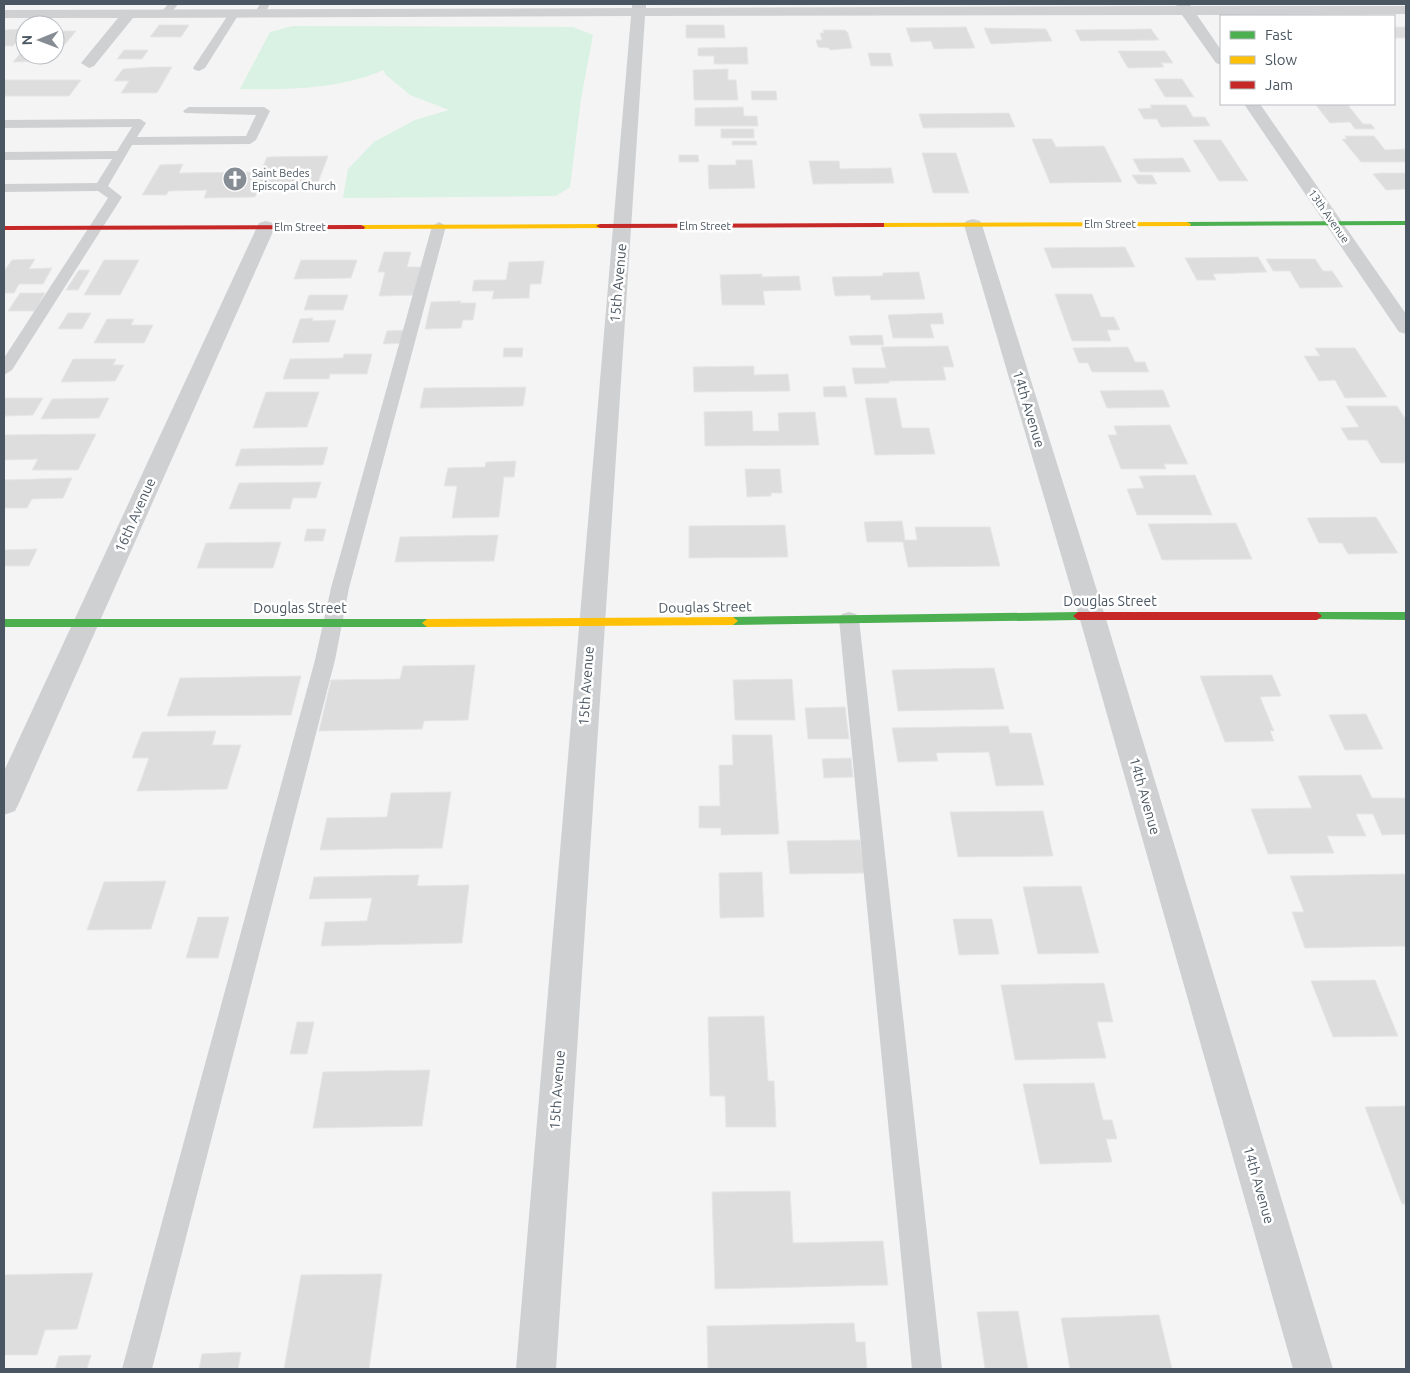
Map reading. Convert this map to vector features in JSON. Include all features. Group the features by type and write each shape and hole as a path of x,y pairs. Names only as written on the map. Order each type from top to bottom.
{"street":[{"path":"1185,7 1220,59"},
{"path":"4,14 128,14 169,9 234,14 262,9 1185,7 1406,10"},
{"name":"15th Avenue","path":"536,1369 638,8"},
{"path":"89,63 128,14"},
{"name":"13th Avenue","path":"1253,105 1406,328"},
{"name":"Elm Street","path":"4,228 1406,223"},
{"name":"14th Avenue","path":"973,225 1092,616 1313,1369"},
{"name":"16th Avenue","path":"4,803 266,227"},
{"name":"Douglas Street","path":"4,623 591,624 1092,616 1406,616"}],"lane":[{"path":"199,68 234,14"},
{"path":"128,141 250,140 264,111 189,112"},
{"path":"4,124 140,123 101,187"},
{"path":"4,156 121,155"},
{"path":"4,188 101,187 115,197 4,370"},
{"path":"137,1369 325,660 340,588 439,226"},
{"path":"849,619 927,1369"}],"green space":[{"path":"293,26 573,27 593,35 581,99 570,187 556,196 343,198 348,169 374,142 415,120 449,110 410,95 385,74 384,70 332,85 277,89 240,89 270,32"}],"building":[{"path":"159,25 189,25 181,37 150,37"},
{"path":"686,25 724,25 725,38 686,38"},
{"path":"966,27 975,48 934,49 931,41 911,42 906,28"},
{"path":"1395,27 1406,27 1406,38 1395,38"},
{"path":"984,28 1046,29 1052,41 991,44"},
{"path":"15,29 15,44 13,46 4,46 4,30"},
{"path":"1151,29 1159,40 1081,41 1075,30"},
{"path":"823,30 845,30 848,33 852,48 830,50 829,48 818,47 816,40 822,40 820,33 824,33"},
{"path":"65,31 76,31 65,44"},
{"path":"747,47 748,64 714,64 714,56 698,56 698,48"},
{"path":"124,50 148,50 142,59 117,59"},
{"path":"1118,51 1165,51 1173,63 1161,63 1164,67 1128,68"},
{"path":"868,53 890,53 893,66 871,66"},
{"path":"172,67 157,93 121,93 129,81 114,81 123,69"},
{"path":"728,69 728,80 736,80 738,100 694,100 693,70"},
{"path":"1154,79 1182,79 1194,97 1165,97"},
{"path":"4,80 81,80 69,96 4,96"},
{"path":"751,91 776,91 777,100 752,100"},
{"path":"1150,105 1186,105 1193,117 1205,117 1210,126 1161,127 1157,119 1144,119 1138,109 1152,108"},
{"path":"1316,105 1348,105 1363,124 1371,124 1375,129 1355,129 1350,122 1330,123"},
{"path":"743,107 744,116 757,116 758,126 695,126 695,108"},
{"path":"1009,113 1015,127 923,128 919,114"},
{"path":"721,129 754,129 754,138 721,138"},
{"path":"1345,136 1374,136 1385,150 1405,149 1406,162 1361,162 1342,139 1347,139"},
{"path":"1032,139 1052,139 1056,147 1104,146 1122,182 1050,183"},
{"path":"1193,140 1221,140 1248,181 1219,181"},
{"path":"732,141 756,141 757,145 732,145"},
{"path":"922,153 956,153 969,193 933,193"},
{"path":"679,155 698,155 699,162 679,162"},
{"name":"Saint Bedes Episcopal Church","path":"328,156 317,185 282,185 280,190 258,190 255,197 204,198 207,190 169,191 166,195 142,195 160,165 183,164 179,173 261,172 267,157"},
{"path":"1183,158 1191,172 1140,172 1133,159"},
{"path":"736,160 752,160 755,188 709,189 708,165 736,165"},
{"path":"809,161 839,161 840,169 891,168 894,183 813,184"},
{"path":"1406,173 1406,189 1386,190 1373,174"},
{"path":"1132,175 1152,175 1157,184 1138,184"},
{"path":"1125,247 1135,267 1052,268 1044,248"},
{"path":"384,252 411,252 407,267 421,267 414,295 379,296 385,272 378,272"},
{"path":"1258,257 1267,272 1213,274 1216,280 1197,280 1185,258"},
{"path":"35,259 29,269 52,268 43,284 19,284 14,293 4,293 4,271 12,260"},
{"path":"1266,259 1315,259 1323,271 1332,271 1343,287 1300,288 1290,271 1273,271"},
{"path":"104,260 139,260 120,295 84,295"},
{"path":"301,260 357,260 351,278 294,279"},
{"path":"544,261 541,284 530,284 529,298 492,299 494,291 472,291 474,280 506,280 509,262"},
{"path":"79,270 90,270 78,290 66,290"},
{"path":"919,272 925,299 871,300 870,295 835,296 832,277 883,276 883,273"},
{"path":"762,274 762,277 799,276 801,290 763,291 765,305 722,305 720,275"},
{"path":"20,293 45,293 35,311 8,311"},
{"path":"1055,294 1092,294 1101,317 1114,317 1120,330 1107,330 1111,341 1072,341"},
{"path":"309,295 348,295 343,310 304,310"},
{"path":"461,301 460,303 476,303 473,320 463,320 461,328 425,329 431,302"},
{"path":"68,313 91,313 82,329 58,329"},
{"path":"942,313 944,324 930,324 934,338 893,338 888,315"},
{"path":"313,318 312,321 336,320 329,342 292,343 300,319"},
{"path":"107,319 134,319 131,325 153,325 144,343 94,343"},
{"path":"408,330 405,343 383,344 387,331"},
{"path":"882,335 884,345 851,345 849,336"},
{"path":"948,346 954,367 943,367 946,380 889,381 889,383 855,384 852,368 886,368 881,347"},
{"path":"1128,347 1135,362 1145,362 1149,372 1092,372 1088,363 1079,363 1073,348"},
{"path":"504,348 523,348 522,357 503,357"},
{"path":"1315,348 1355,348 1387,397 1345,398 1335,380 1319,381 1304,356 1320,356"},
{"path":"344,354 372,354 367,374 330,374 329,379 283,379 290,359 343,358"},
{"path":"73,359 116,359 113,365 124,365 115,381 61,382"},
{"path":"754,366 754,375 788,374 790,391 694,392 693,367"},
{"path":"845,386 847,397 824,397 823,387"},
{"path":"526,387 523,406 420,408 424,388"},
{"path":"1163,390 1170,407 1107,408 1100,391"},
{"path":"266,392 319,392 307,427 253,428"},
{"path":"4,398 43,398 33,415 4,416"},
{"path":"109,398 99,418 41,419 52,399"},
{"path":"865,398 896,398 902,428 929,428 935,454 875,455"},
{"path":"1346,406 1397,406 1406,420 1406,463 1381,463 1367,440 1348,440 1341,428 1359,427"},
{"path":"752,411 753,431 779,431 778,413 815,412 819,445 705,446 704,412"},
{"path":"1170,425 1188,464 1164,464 1166,469 1121,469 1108,435 1117,435 1114,426"},
{"path":"96,434 78,470 32,470 38,459 4,460 4,435"},
{"path":"328,447 323,465 235,466 241,449"},
{"path":"516,461 514,477 504,477 499,517 452,518 457,486 444,486 448,468 485,467 486,462"},
{"path":"745,469 780,469 782,493 771,493 771,496 747,497"},
{"path":"1195,475 1212,515 1137,515 1127,489 1144,488 1139,476"},
{"path":"72,478 63,498 32,499 27,508 4,508 4,480"},
{"path":"321,482 316,498 293,498 290,509 229,509 239,483"},
{"path":"1376,517 1398,553 1348,554 1342,543 1319,543 1307,518"},
{"path":"902,521 905,540 917,540 915,527 990,527 1000,566 908,567 903,542 867,542 864,522"},
{"path":"1236,523 1252,559 1162,560 1148,524"},
{"path":"785,525 788,557 689,558 689,526"},
{"path":"307,529 326,529 323,541 304,541"},
{"path":"498,535 494,561 395,562 400,537"},
{"path":"281,542 273,568 197,568 206,543"},
{"path":"37,549 29,566 4,566 4,550"},
{"path":"475,665 468,720 424,721 422,729 319,731 331,680 400,679 403,666"},
{"path":"994,668 1004,709 898,711 892,670"},
{"path":"1272,675 1281,696 1260,697 1274,731 1270,731 1274,741 1225,742 1200,676"},
{"path":"301,676 291,715 167,716 180,678"},
{"path":"792,679 795,720 735,720 733,680"},
{"path":"845,707 849,739 808,739 805,708"},
{"path":"1366,714 1383,749 1345,750 1329,715"},
{"path":"1008,726 1010,733 1031,733 1044,785 996,786 989,752 936,753 938,761 898,762 892,728"},
{"path":"216,731 212,745 241,745 227,789 137,791 149,758 132,758 142,732"},
{"path":"732,735 772,735 779,834 721,835 721,828 699,828 699,806 720,806 719,765 733,765"},
{"path":"851,758 853,777 824,778 822,759"},
{"path":"1361,775 1372,798 1406,798 1406,834 1382,835 1373,814 1356,814 1366,836 1327,836 1334,853 1268,854 1251,809 1312,808 1298,776"},
{"path":"451,792 442,848 320,850 327,818 387,817 391,793"},
{"path":"1043,811 1053,856 958,857 950,812"},
{"path":"860,840 865,873 790,874 787,841"},
{"path":"762,872 764,917 720,918 719,873"},
{"path":"1404,874 1406,878 1406,946 1305,948 1292,912 1304,912 1290,876"},
{"path":"419,875 417,886 469,885 462,943 321,946 325,922 367,921 372,898 309,899 314,877"},
{"path":"166,881 151,929 87,930 104,882"},
{"path":"1081,886 1099,953 1038,954 1023,887"},
{"path":"198,917 229,917 218,958 186,958"},
{"path":"953,919 992,919 999,954 959,955"},
{"path":"1375,980 1398,1036 1333,1037 1311,981"},
{"path":"1104,983 1113,1022 1097,1022 1106,1058 1015,1060 1001,985"},
{"path":"764,1016 768,1081 774,1081 776,1127 726,1127 725,1096 710,1096 708,1017"},
{"path":"297,1022 314,1022 307,1054 290,1054"},
{"path":"430,1070 422,1126 313,1128 323,1072"},
{"path":"1094,1083 1103,1120 1112,1120 1117,1139 1106,1139 1112,1162 1040,1164 1023,1084"},
{"path":"1406,1106 1406,1204 1402,1204 1365,1107"},
{"path":"790,1191 793,1243 883,1241 888,1285 715,1289 712,1192"},
{"path":"93,1273 77,1329 45,1330 37,1355 4,1355 4,1275"},
{"path":"382,1274 369,1369 284,1369 301,1275"},
{"path":"1018,1311 1028,1369 985,1369 977,1312"},
{"path":"1159,1315 1172,1369 1070,1369 1061,1318"},
{"path":"854,1323 856,1342 865,1342 867,1369 708,1369 707,1326"},
{"path":"241,1352 238,1369 199,1369 202,1354"},
{"path":"91,1355 87,1369 55,1369 59,1356"}],"traffic: fast":[{"path":"1187,224 1406,223"},
{"path":"733,621 1078,616"},
{"path":"1317,616 1406,616"},
{"path":"4,623 427,623"}],"traffic: slow":[{"path":"881,225 1187,224"},
{"path":"361,227 600,226"},
{"path":"427,623 733,621"}],"traffic: jam":[{"path":"600,226 881,225"},
{"path":"4,228 361,227"},
{"path":"1078,616 1317,616"}],"place":[{"name":"Saint Bedes Episcopal Church","path":"235,179"}]}
